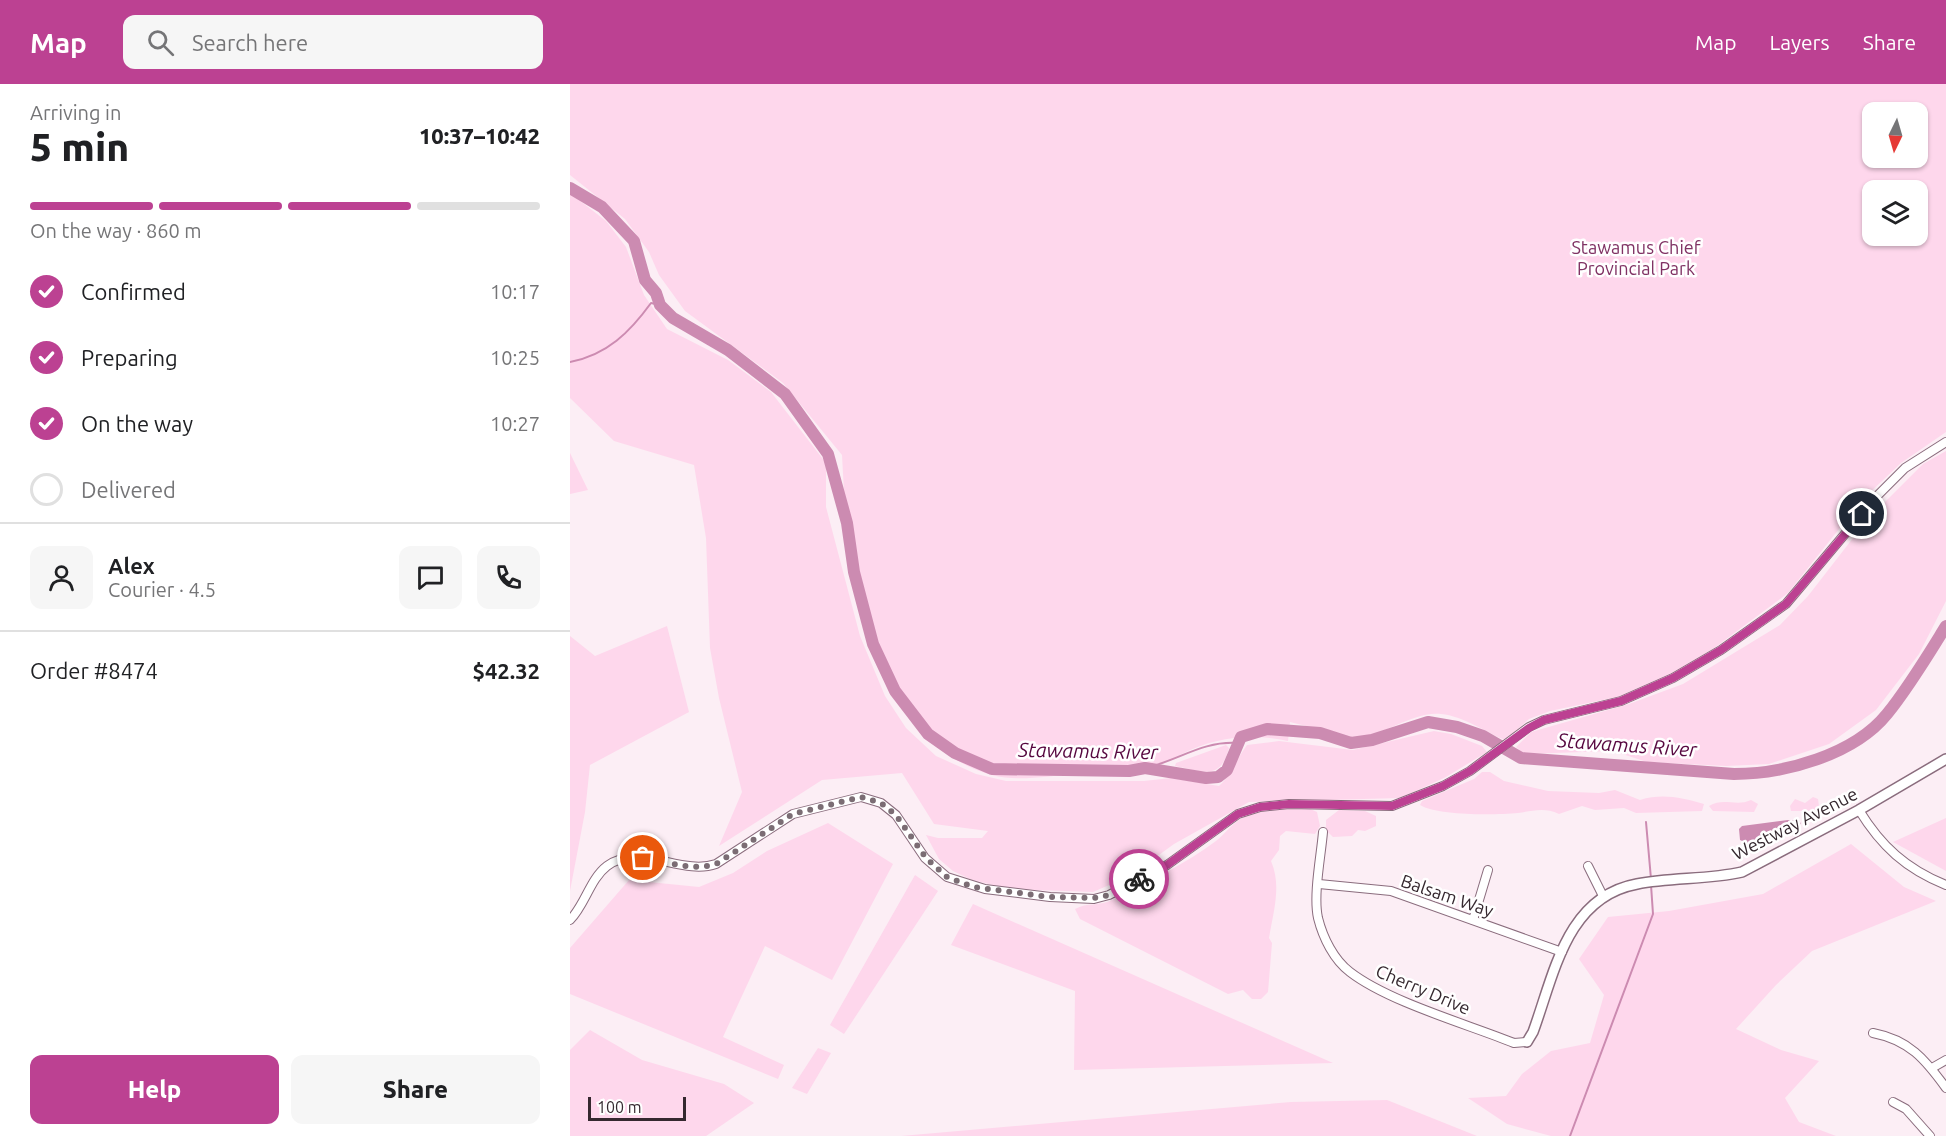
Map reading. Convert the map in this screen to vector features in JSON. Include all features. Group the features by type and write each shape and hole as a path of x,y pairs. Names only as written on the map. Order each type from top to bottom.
{"street":[{"path":"570,920 602,870 616,861 643,858 686,867 708,867 793,814 861,797 881,803 896,815 926,858 947,877 985,890 1050,897 1094,898 1109,895 1167,865 1238,814 1260,807 1289,804 1392,806 1443,786 1494,755 1529,728 1553,716 1621,701 1673,678 1768,619 1805,585 1876,497 1905,468 1946,442"},
{"name":"Westway Avenue","path":"1527,1042 1531,1038 1562,952 1577,920 1604,896 1636,884 1721,877 1742,872 1859,810 1946,759"},
{"path":"1859,810 1876,835 1897,859 1915,872 1946,885"},
{"name":"Cherry Drive","path":"1323,832 1318,919 1329,946 1349,972 1384,992 1514,1043 1527,1042"},
{"path":"1588,866 1604,896"},
{"path":"1473,920 1488,870"},
{"name":"Balsam Way","path":"1319,884 1391,891 1562,952"},
{"path":"1873,1033 1904,1042 1919,1052 1946,1088"},
{"path":"1932,1068 1946,1060"},
{"path":"1893,1102 1906,1109 1930,1136"}],"green space":[{"name":"Stawamus Chief Provincial Park","path":"570,84 1946,84 1946,432 1901,463 1863,499 1788,593 1713,649 1670,676 1622,696 1550,711 1529,719 1505,740 1466,721 1441,714 1418,717 1372,735 1360,737 1342,736 1290,722 1288,741 1261,737 1221,740 1195,748 1152,770 1133,776 1073,774 1032,778 1002,777 962,763 937,745 915,721 897,693 870,631 854,570 847,525 834,491 844,492 842,455 783,383 685,311 659,275 649,252 625,219 570,175"},
{"path":"570,193 606,221 626,247 644,295 667,329 728,360 771,392 826,463 826,507 860,636 885,696 906,728 936,756 976,774 1006,781 1144,781 1171,778 1219,786 1247,745 1279,741 1353,750 1434,731 1451,734 1482,746 1487,752 1446,777 1401,798 1249,802 1174,844 1130,876 1093,892 1010,889 972,880 953,871 939,859 926,835 938,838 982,838 988,831 934,824 902,773 822,780 719,846 742,792 719,698 710,648 706,538 694,465 614,441 570,398"},
{"path":"1946,451 1946,601 1919,654 1876,710 1829,744 1769,764 1726,766 1647,762 1613,751 1524,754 1516,747 1531,732 1629,704 1683,684 1780,625 1808,596 1867,520 1923,464"},
{"path":"570,453 588,490 570,494"},
{"path":"667,626 689,712 590,765 585,812 570,891 570,636 595,656"},
{"path":"1226,745 1229,748 1225,759 1215,770 1209,772 1175,766 1176,763"},
{"path":"1482,772 1490,772 1504,781 1548,791 1599,793 1615,790 1640,800 1665,797 1704,804 1702,811 1636,813 1624,808 1595,810 1582,806 1559,814 1543,810 1508,814 1467,814 1428,809 1420,805 1422,801 1474,779"},
{"path":"1813,797 1818,799 1819,806 1814,811 1791,811 1790,806 1795,799 1805,803"},
{"path":"1751,800 1758,804 1754,812 1713,811 1709,806 1720,802 1740,803"},
{"path":"1308,808 1317,812 1320,826 1315,834 1286,831 1280,836 1279,850 1271,861 1276,880 1276,900 1269,938 1272,943 1268,992 1261,999 1252,999 1243,990 1228,994 1080,919 1075,909 1109,901 1166,872 1204,849 1244,817 1267,810"},
{"path":"1339,810 1365,811 1376,816 1376,826 1365,831 1358,830 1352,836 1333,837 1326,830 1326,820"},
{"path":"1946,818 1946,871 1893,842"},
{"path":"828,823 893,864 832,980 765,946 723,1037 784,1065 778,1079 570,994 570,948 629,880 699,887 733,873 767,851"},
{"path":"1851,844 1904,887 1936,901 1812,951 1776,985 1736,1029 1781,1050 1819,1061 1785,1098 1799,1122 1836,1136 1551,1136 1507,1124 1468,1098 1506,1096 1522,1074 1551,1051 1590,1043 1604,995 1579,959 1608,917 1669,911 1763,894"},
{"path":"915,875 938,891 844,1034 830,1025"},
{"path":"973,904 1333,1063 1074,1070 1075,991 951,945"},
{"path":"590,1030 642,1060 724,1084 754,1103 706,1136 570,1136 570,1050"},
{"path":"818,1048 831,1053 807,1094 792,1088"},
{"path":"1387,1100 1477,1136 901,1136 1291,1102"}],"shaded area":[{"path":"1799,820 1801,824 1752,845 1740,840 1739,829 1742,826"}],"waterway":[{"name":"Stawamus River","path":"570,188 602,207 634,241 645,280 656,293 660,305 673,318 728,350 785,394 828,454 847,523 854,572 873,644 895,691 928,734 955,753 992,769 1129,771 1145,768 1206,778 1218,777 1227,770 1241,737 1267,729 1320,733 1351,743 1372,740 1428,722 1457,727 1483,736 1521,758 1734,774 1754,773 1796,766 1817,759 1856,741 1873,728 1903,693 1946,626"},
{"path":"570,362 583,359 606,348 626,333 651,303 660,305"},
{"path":"1145,768 1212,745 1237,743"},
{"path":"1646,822 1651,879"},
{"path":"1570,1136 1653,914 1651,885"}],"way so far":[{"path":"643,858 686,867 708,867 793,814 861,797 881,803 896,815 904,823 926,858 947,877 973,887 1016,894 1078,899 1109,895 1139,879"}],"route":[{"path":"1139,879 1167,865 1238,814 1260,807 1289,804 1392,806 1443,786 1470,771 1529,728 1544,720 1621,701 1673,678 1721,650 1768,619 1786,604 1805,585 1862,514"}]}
